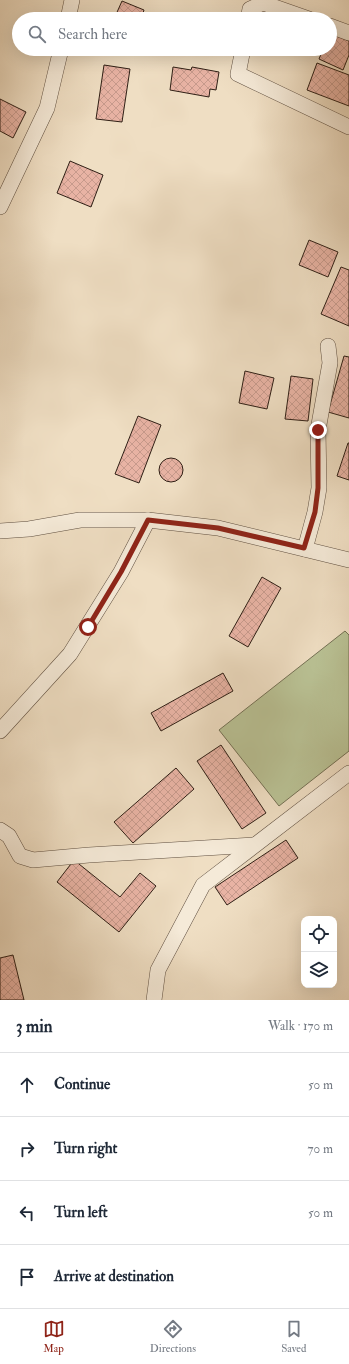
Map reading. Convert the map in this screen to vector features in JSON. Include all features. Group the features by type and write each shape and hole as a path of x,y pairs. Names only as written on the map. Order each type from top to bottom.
{"street":[{"path":"69,12 72,0"},
{"path":"249,9 263,3 289,12"},
{"path":"337,29 349,33"},
{"path":"0,207 47,108 59,56"},
{"path":"242,56 238,74 349,127"},
{"path":"304,548 315,512 318,488 318,430 330,363 328,346"},
{"path":"0,531 29,529 80,520 148,520 218,528 349,560"},
{"path":"0,731 70,654 121,572 148,520"},
{"path":"154,1000 158,970 203,885 349,773"},
{"path":"0,830 9,836 20,856 33,860 254,845"}],"green space":[{"path":"345,631 349,635 349,751 279,806 219,730"}],"building":[{"path":"122,1 144,10 143,12 117,12"},
{"path":"337,36 349,41 349,55 343,70 319,59 320,56 337,56"},
{"path":"317,63 349,75 349,106 307,90"},
{"path":"104,65 130,69 122,122 96,119"},
{"path":"173,67 191,70 192,67 219,72 216,90 210,89 209,97 170,90"},
{"path":"0,99 26,112 13,138 0,131"},
{"path":"70,161 103,175 91,207 57,193"},
{"path":"309,240 338,252 328,277 299,265"},
{"path":"341,267 349,270 349,326 321,314"},
{"path":"344,356 349,357 349,418 328,412"},
{"path":"245,371 274,378 267,409 239,403"},
{"path":"291,376 313,379 308,421 285,419"},
{"path":"138,416 161,425 139,483 115,474"},
{"path":"349,443 349,480 337,476"},
{"path":"171,458 179,462 183,470 179,478 171,482 163,478 159,470 163,462"},
{"path":"262,577 281,588 248,647 229,636"},
{"path":"223,673 233,691 161,731 151,713"},
{"path":"221,745 266,813 242,829 197,761"},
{"path":"176,768 194,789 133,843 114,822"},
{"path":"286,840 298,858 227,905 215,887"},
{"path":"74,860 120,897 140,873 156,886 119,932 57,882"},
{"path":"13,955 24,1000 0,1000 0,958"}],"route":[{"path":"88,627 121,572 148,520 218,528 304,548 315,512 318,488 318,430"}]}
